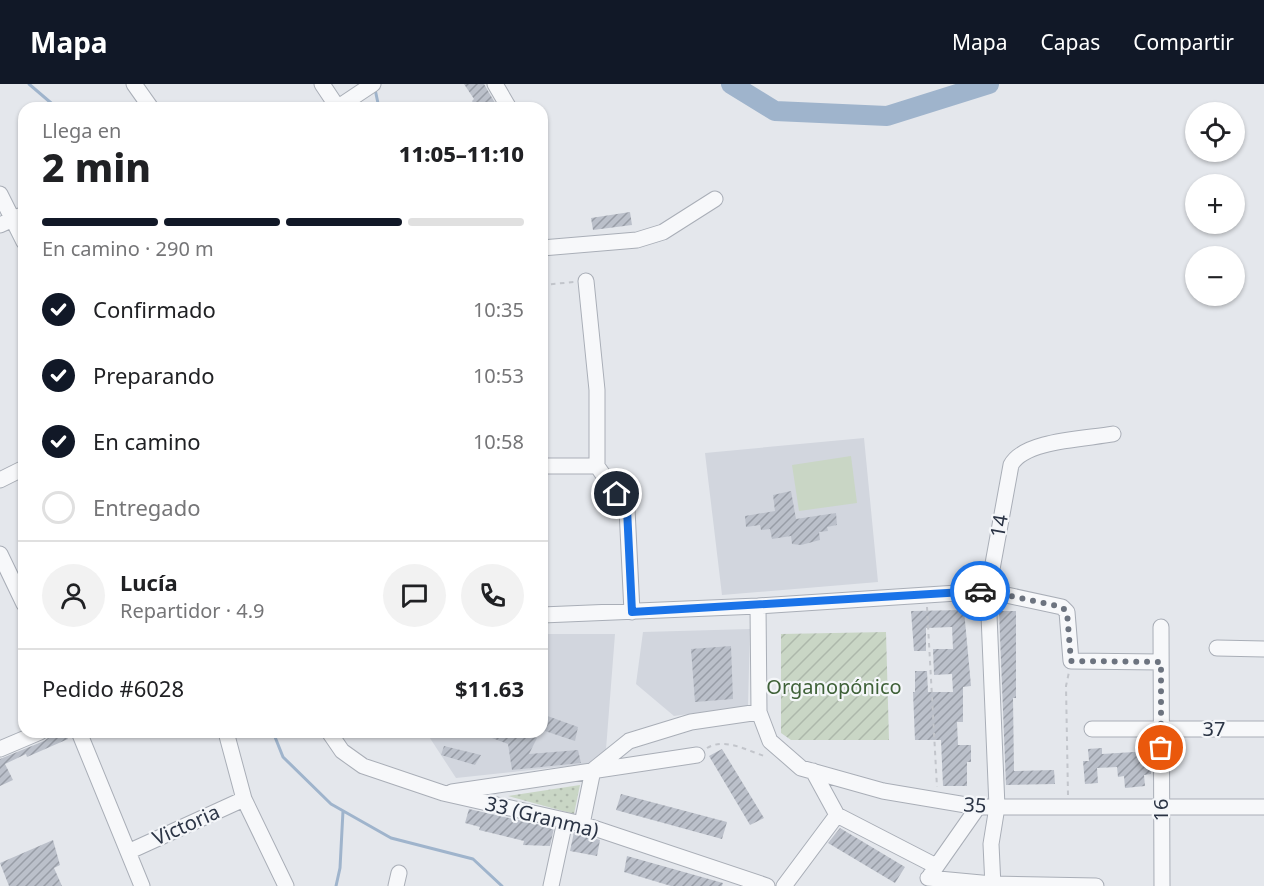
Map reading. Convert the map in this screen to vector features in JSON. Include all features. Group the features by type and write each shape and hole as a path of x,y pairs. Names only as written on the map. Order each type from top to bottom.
{"street":[{"path":"134,84 147,102"},
{"path":"322,84 333,102"},
{"path":"495,84 506,102"},
{"path":"346,102 371,85"},
{"path":"0,194 12,219"},
{"path":"548,247 637,240 663,232 715,199"},
{"path":"586,281 597,390 597,466 627,509 632,612"},
{"name":"14","path":"992,885 991,844 997,807 988,591 1008,477 1016,455 1029,448 1113,434"},
{"path":"548,466 597,466"},
{"path":"0,480 18,471"},
{"path":"0,554 18,592"},
{"path":"548,615 758,606 988,591 1062,607 1067,612 1071,661 1161,662"},
{"path":"758,606 759,712 770,741 807,770 837,815 929,877 992,885 1096,886"},
{"name":"16","path":"1161,627 1162,886"},
{"path":"1217,648 1264,649"},
{"path":"582,824 593,770 629,741 691,722 759,712"},
{"name":"37","path":"1092,729 1264,729"},
{"path":"0,749 26,738"},
{"path":"81,738 142,886"},
{"path":"228,738 244,799 286,886"},
{"name":"33 (Granma)","path":"333,738 342,751 363,766 443,793 582,824 767,886"},
{"path":"443,793 697,755"},
{"name":"35","path":"807,770 883,791 978,807 1264,807"},
{"name":"Victoria","path":"128,852 244,799"},
{"path":"929,877 978,807"},
{"path":"784,886 837,815"},
{"path":"551,886 565,821"}],"path":[{"path":"548,284 586,281"},
{"path":"926,595 938,802"},
{"path":"1068,807 1066,686 1071,661"},
{"path":"697,755 716,743 734,745 768,757"}],"shaded area":[{"path":"864,438 878,582 722,595 705,453"},
{"path":"750,629 748,706 674,716 636,684 643,632"},
{"path":"548,634 615,634 605,762 456,778 430,738 548,738"}],"green space":[{"path":"851,456 857,503 799,511 792,465"},
{"name":"Organopónico","path":"886,632 889,740 791,740 781,733 781,634"},
{"path":"580,785 574,814 508,796"}],"building":[{"path":"464,84 484,84 494,102 473,102 474,99"},
{"path":"630,212 632,225 593,230 591,218"},
{"path":"791,491 796,519 836,513 837,525 827,527 828,531 819,532 820,540 801,545 792,544 791,536 772,539 770,529 761,530 760,525 746,527 745,516 775,511 773,495"},
{"path":"964,610 971,686 963,687 963,722 957,722 958,745 971,745 971,762 967,762 967,786 943,786 941,740 915,740 913,692 915,692 915,671 927,671 928,692 953,692 952,674 934,675 933,649 953,649 952,627 926,628 926,651 914,651 911,611"},
{"path":"999,611 1016,611 1016,698 1013,698 1014,771 1054,770 1055,784 1006,785"},
{"path":"731,646 733,699 695,702 691,649"},
{"path":"548,716 578,727 575,741 548,732"},
{"path":"48,738 68,739 5,764 13,780 0,786 0,759"},
{"path":"492,738 537,738 529,754 578,750 581,763 512,770 508,744"},
{"path":"444,746 481,755 475,765 441,755"},
{"path":"1102,748 1102,754 1150,751 1151,774 1144,775 1145,786 1125,788 1124,776 1118,777 1117,767 1097,768 1098,783 1085,784 1083,761 1089,761 1088,749"},
{"path":"722,749 764,818 750,825 709,756"},
{"path":"621,794 727,822 722,839 616,810"},
{"path":"469,809 554,828 550,846 523,845 524,841 479,830 480,827 465,823"},
{"path":"840,828 905,867 895,883 828,843"},
{"path":"574,832 600,840 597,856 570,851"},
{"path":"53,840 60,865 54,868 62,886 9,886 0,863"},
{"path":"627,856 723,883 722,886 671,886 624,872"}],"waterway":[{"path":"29,84 50,102"},
{"path":"731,84 775,111 887,116 989,84"},
{"path":"375,89 378,102"},
{"path":"275,738 283,757 331,804 391,838 473,859 502,886"},
{"path":"336,886 340,868 343,811"}],"way so far":[{"path":"980,591 1062,607 1067,612 1071,661 1161,662 1161,748"}],"route":[{"path":"617,494 627,509 632,612 980,591"}]}
